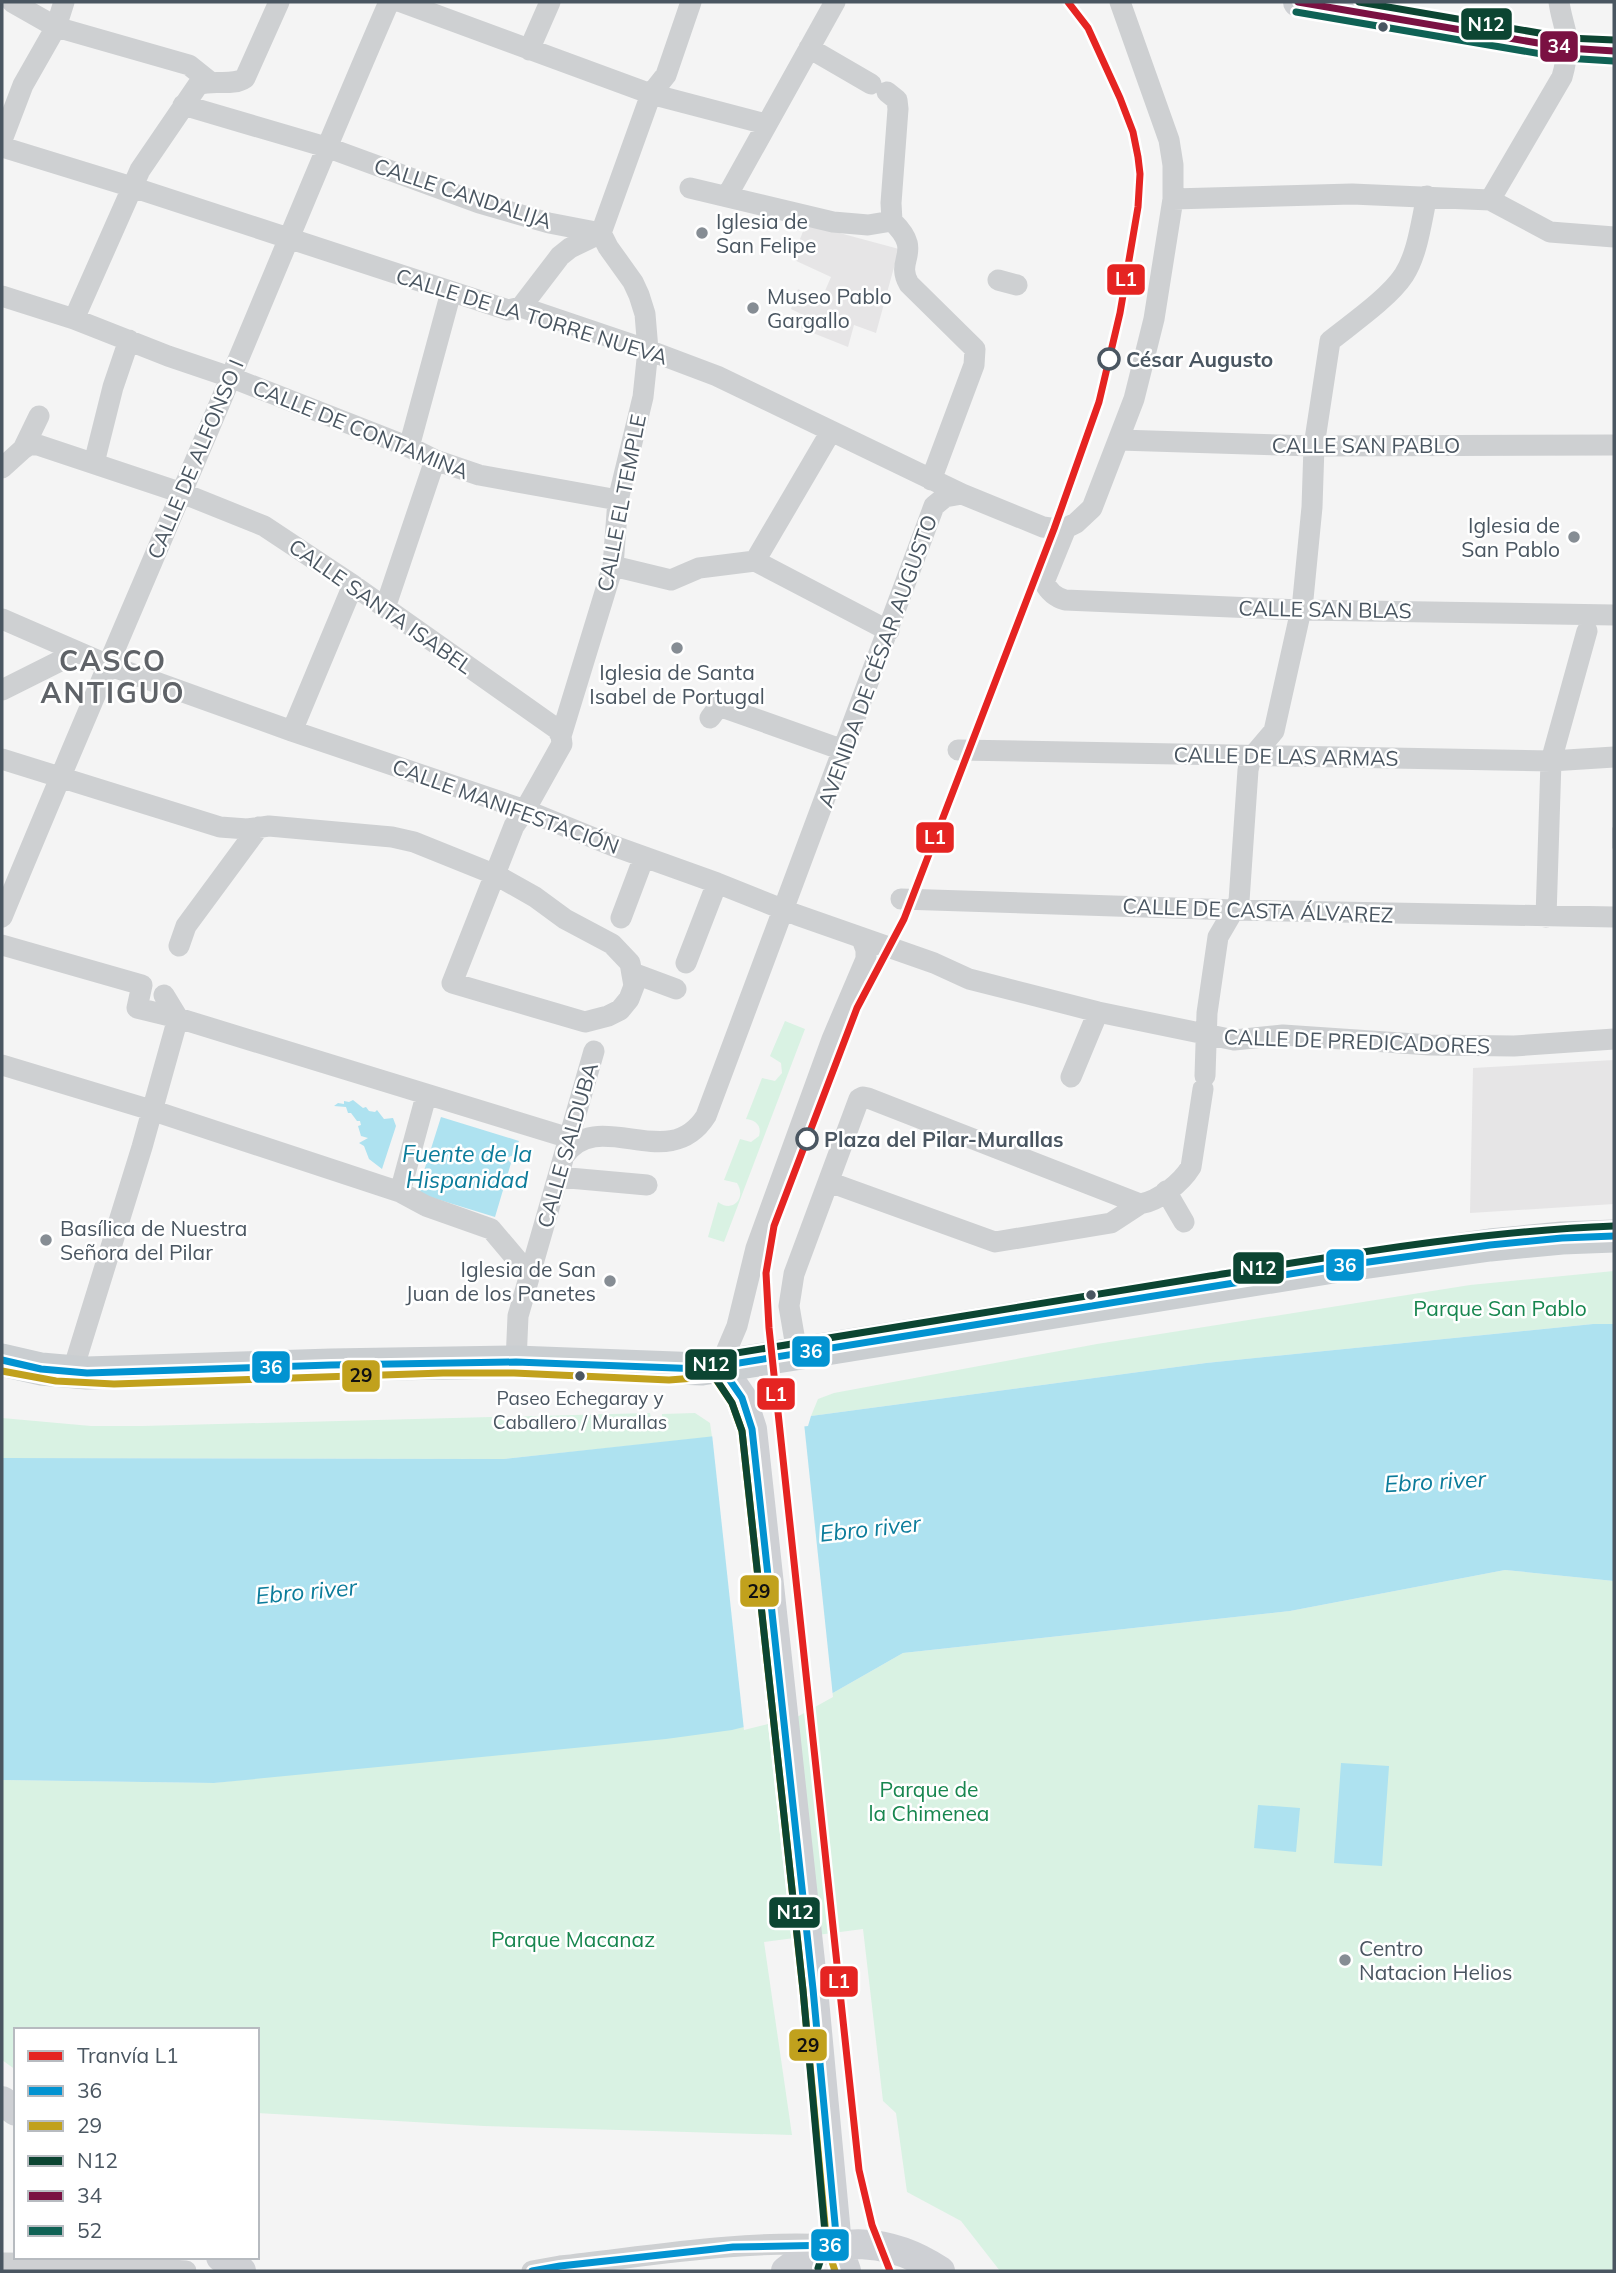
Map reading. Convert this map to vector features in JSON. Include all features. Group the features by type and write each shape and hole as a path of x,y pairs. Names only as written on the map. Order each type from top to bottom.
{"main road":[{"path":"1298,2 1567,48 1614,51"},
{"path":"2,1360 32,1368 72,1373 516,1362 675,1368 720,1366 1334,1267 1490,1245 1614,1236"},
{"path":"720,1366 742,1398 752,1429 813,1989 837,2263"},
{"path":"837,2263 878,2245 923,2260 940,2271"},
{"path":"786,2271 818,2252 837,2263"},
{"path":"224,2259 241,2271"}],"street":[{"path":"12,2 56,27 189,65 209,81"},
{"path":"2,140 23,85 56,27 64,2"},
{"path":"74,319 140,170 194,89 209,81 238,82 246,78 279,2"},
{"name":"CALLE DE ALFONSO I","path":"2,917 326,147 390,2"},
{"path":"401,2 651,94 766,124"},
{"path":"529,50 550,2"},
{"path":"521,307 560,256 601,233 651,94 666,75 691,2"},
{"path":"727,196 835,2"},
{"path":"962,494 1043,527 1066,528 1076,523 1092,508 1134,399 1154,319 1173,199 1173,165 1169,140 1120,2"},
{"path":"1490,200 1562,76 1567,48 1559,2"},
{"path":"809,48 897,100 891,203 892,221 902,230 908,241 910,253 904,267 905,277 913,289 975,349 974,365 931,480"},
{"name":"CALLE CANDALIJA","path":"183,105 326,147 479,203 549,223 601,233"},
{"name":"CALLE DE LA TORRE NUEVA","path":"2,147 508,310 521,307 648,350 717,376 830,433 962,494"},
{"path":"690,188 833,222 868,225 892,221"},
{"path":"1173,199 1352,194 1490,200 1550,232 1614,237"},
{"path":"829,1182 995,1242 1111,1223 1166,1191 1191,1167 1204,1082 1206,1035 1218,937 1239,901 1248,770 1254,756 1274,731 1302,604 1312,507 1314,446 1330,341 1403,277 1417,242 1427,196"},
{"name":"CALLE EL TEMPLE","path":"601,233 634,282 645,314 648,350 643,397 618,500 613,565 562,740 526,810 514,826 452,983 585,1022 620,1010 629,999 634,986 634,972"},
{"path":"409,446 452,292"},
{"name":"CALLE DE CONTAMINA","path":"2,296 74,319 230,377 409,446 435,460 479,475 618,500"},
{"path":"94,463 113,387 129,340"},
{"path":"2,468 23,449 39,415"},
{"path":"755,561 830,433"},
{"name":"CALLE SAN PABLO","path":"1119,440 1314,446 1614,445"},
{"name":"CALLE SANTA ISABEL","path":"23,449 29,445 38,445 182,493 264,526 353,585 557,729 562,740"},
{"path":"385,608 435,460"},
{"name":"AVENIDA DE CÉSAR AUGUSTO","path":"571,1145 597,1136 660,1143 684,1138 699,1127 784,910 934,506 944,497 962,494"},
{"name":"CALLE SAN BLAS","path":"1066,528 1044,583 1052,594 1065,600 1302,604 1614,615"},
{"path":"613,565 671,580 699,568 755,561 889,631"},
{"path":"292,731 353,585"},
{"name":"CALLE MANIFESTACIÓN","path":"2,619 108,665 526,810 784,910 902,952"},
{"path":"1546,917 1551,761 1587,631"},
{"path":"2,690 78,652"},
{"path":"710,718 719,706 843,750"},
{"name":"CALLE DE LAS ARMAS","path":"958,750 1551,761 1613,757"},
{"path":"2,759 205,824 236,829 269,826 404,839 496,875 535,897 565,919 590,931 616,931"},
{"path":"179,946 186,926 259,827"},
{"path":"644,857 616,931 634,972 676,989"},
{"path":"686,963 718,883"},
{"name":"CALLE DE CASTA ÁLVAREZ","path":"901,898 1234,910 1614,917"},
{"path":"720,1366 737,1326 756,1248 832,1039 866,959 862,939"},
{"path":"2,945 142,985 137,1008 178,1018 426,1096 571,1145"},
{"name":"CALLE DE PREDICADORES","path":"902,952 969,979 1098,1012 1234,1040 1283,1035 1430,1045 1514,1046 1614,1040"},
{"path":"72,1373 142,1147 178,1018 164,995"},
{"path":"1071,1077 1098,1012"},
{"name":"CALLE SALDUBA","path":"516,1362 518,1316 558,1177 571,1145 594,1051"},
{"path":"2,1065 151,1110 400,1192 426,1206 491,1229 530,1275"},
{"path":"400,1192 426,1096"},
{"path":"797,1353 789,1314 790,1289 859,1099 870,1099 1140,1204"},
{"path":"558,1177 647,1185"},
{"path":"1166,1191 1184,1222"},
{"path":"532,2271 789,2243 837,2263"},
{"path":"2,2263 141,2261 155,2269 186,2271"}],"shaded area":[{"path":"806,224 899,249 876,333 854,325 848,347 798,327 803,315 791,309 798,289 821,300 831,277 792,259"},
{"path":"1614,1060 1614,1204 1470,1213 1473,1068"}],"green space":[{"path":"785,1021 805,1029 724,1242 708,1237 718,1202 728,1206 739,1199 740,1189 737,1183 724,1180 740,1139 751,1142 759,1136 760,1129 757,1124 746,1119 762,1078 775,1081 782,1073 781,1063 770,1056"},
{"name":"Parque San Pablo","path":"1614,1271 1614,1324 1206,1363 811,1416 818,1399 834,1393 1097,1344 1470,1285"},
{"path":"650,1413 651,1418 662,1417 662,1414 695,1413 710,1423 712,1437 504,1459 2,1458 2,1418 91,1426 142,1426"},
{"path":"1505,1570 1614,1581 1614,2271 1000,2271 961,2221 907,2192 896,2113 883,2101 863,1929 764,1942 792,2135 484,2126 259,2113 259,2028 14,2028 14,2069 2,2060 2,1780 214,1783 796,1714 903,1653 1290,1611"}],"water":[{"name":"Fuente de la Hispanidad","path":"353,1100 369,1111 377,1110 384,1119 393,1118 396,1126 382,1169 369,1159 364,1146 359,1143 368,1138 361,1136 358,1126 361,1125 360,1121 348,1113 346,1107 334,1106"},
{"name":"Fuente de la Hispanidad","path":"441,1117 519,1141 514,1155 506,1158 511,1163 495,1217 417,1193"},
{"name":"Ebro river","path":"1614,1324 1614,1581 1505,1570 1290,1611 903,1653 796,1714 732,1730 666,1739 214,1783 2,1780 2,1458 504,1459 808,1426 811,1416 1206,1363"},
{"path":"1341,1763 1389,1766 1382,1866 1334,1863"},
{"path":"1258,1805 1300,1808 1296,1852 1254,1848"}],"pier":[{"path":"804,1423 833,1697 797,1717 744,1730 712,1434"}],"tram line":[{"name":"L1","path":"890,2271 872,2225 859,2170 769,1328 766,1273 774,1226 857,1008 904,919 1054,529 1099,402 1120,313 1138,207 1140,174 1133,132 1120,98 1088,28 1068,2"}],"transit line":[{"name":"34","path":"1298,2 1567,48 1614,51"},
{"name":"N12","path":"1359,2 1568,38 1614,40"},
{"name":"52","path":"1296,12 1565,58 1613,61"},
{"name":"N12","path":"818,2268 826,2244 803,1990 742,1431 732,1403 710,1370 712,1360 718,1356 1360,1252 1461,1238 1614,1226"},
{"name":"36","path":"2,1360 41,1369 87,1373 516,1362 702,1369 1333,1267 1490,1245 1614,1236"},
{"name":"36","path":"532,2271 733,2247 837,2245 813,1989 752,1429 742,1398 720,1366"},
{"name":"29","path":"2,1371 56,1381 114,1384 443,1373 514,1373 669,1380 721,1376"},
{"name":"29","path":"711,1372 732,1403 742,1431 803,1990 827,2246 835,2271"}],"place":[{"name":"Iglesia de San Felipe","path":"702,233"},
{"name":"Museo Pablo Gargallo","path":"753,308"},
{"name":"César Augusto","path":"1109,359"},
{"name":"Iglesia de San Pablo","path":"1574,537"},
{"name":"Iglesia de Santa Isabel de Portugal","path":"677,648"},
{"name":"Plaza del Pilar-Murallas","path":"807,1139"},
{"name":"Basílica de Nuestra Señora del Pilar","path":"46,1240"},
{"name":"Iglesia de San Juan de los Panetes","path":"610,1281"},
{"name":"Paseo Echegaray y Caballero / Murallas","path":"580,1376"},
{"name":"Centro Natacion Helios","path":"1345,1960"}],"district":[{"name":"CASCO ANTIGUO","path":"113,676"}],"park label":[{"name":"Parque de la Chimenea","path":"929,1801"},
{"name":"Parque Macanaz","path":"573,1939"}]}
